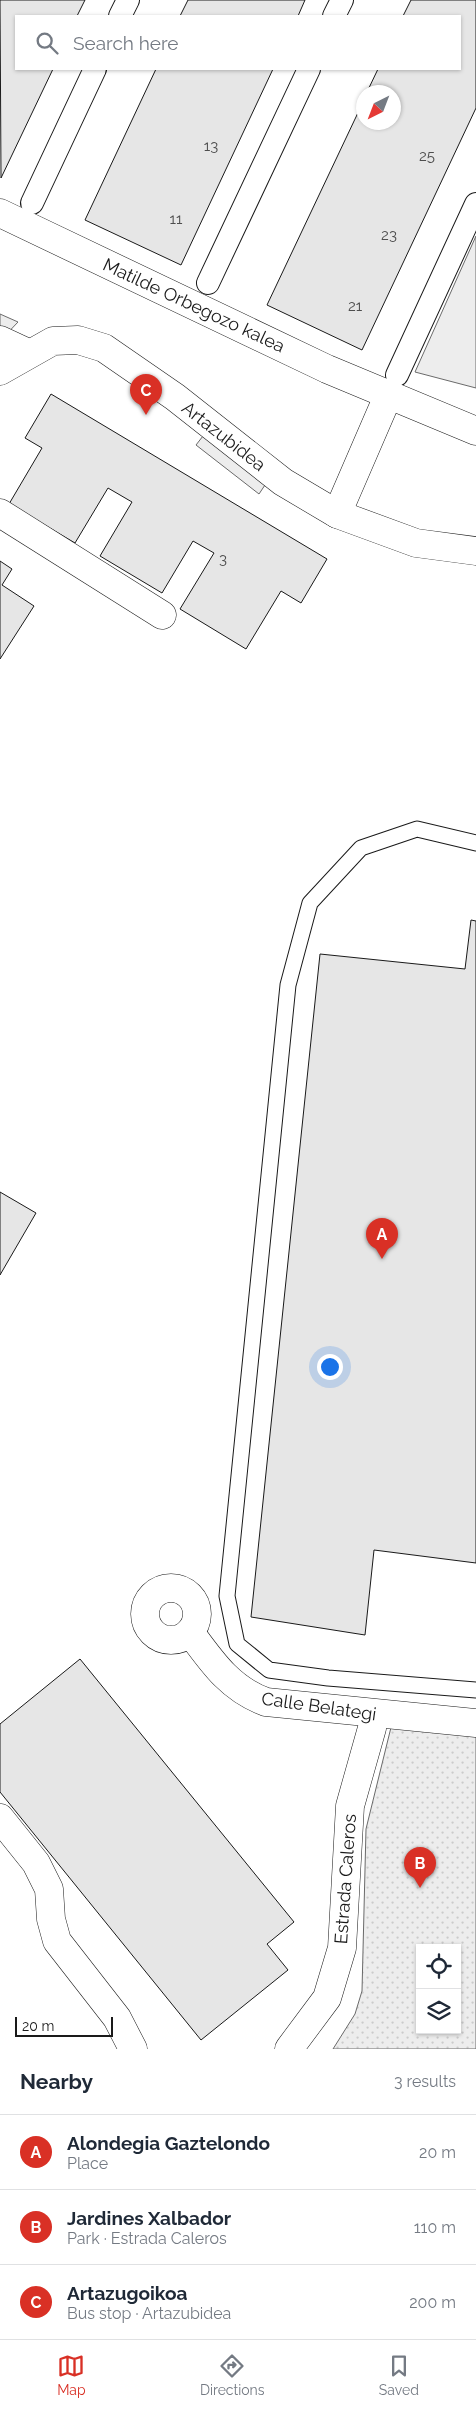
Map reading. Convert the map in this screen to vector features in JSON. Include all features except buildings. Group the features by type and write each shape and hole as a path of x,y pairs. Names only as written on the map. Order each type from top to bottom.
{"street":[{"path":"120,15 128,0"},
{"path":"334,15 342,0"},
{"path":"32,203 95,70"},
{"name":"Matilde Orbegozo kalea","path":"208,283 309,70"},
{"path":"337,514 392,385 476,204"},
{"name":"Matilde Orbegozo kalea","path":"0,213 327,369 392,385 476,431"},
{"path":"0,340 28,353"},
{"name":"Artazubidea","path":"0,371 28,353 53,341 78,340 104,348 175,398 283,482 337,514 416,543 476,550"},
{"path":"0,514 162,615"},
{"name":"Calle Belategi","path":"190,1632 213,1664 233,1684 248,1695 266,1702 476,1723"},
{"name":"Estrada Caleros","path":"289,2049 328,1998 342,1948 350,1806 372,1728"},
{"path":"0,1818 36,1862 45,1880 49,1889 51,1919 57,1941 117,2018 133,2049"}],"lane":[{"path":"476,843 417,829 362,848 310,903 288,985 227,1596 237,1644 269,1670 328,1678 476,1690"}],"shaded area":[{"path":"476,236 476,388 415,372"},
{"path":"0,314 18,322 0,341"},
{"path":"203,436 265,485 259,494 196,445"},
{"path":"397,1703 476,1715 476,2049 333,2049 355,2014 362,1991 366,1829"}],"place":[{"name":"Artazugoikoa","path":"146,415"},
{"name":"Alondegia Gaztelondo","path":"382,1259"},
{"name":"Jardines Xalbador","path":"420,1888"}]}
